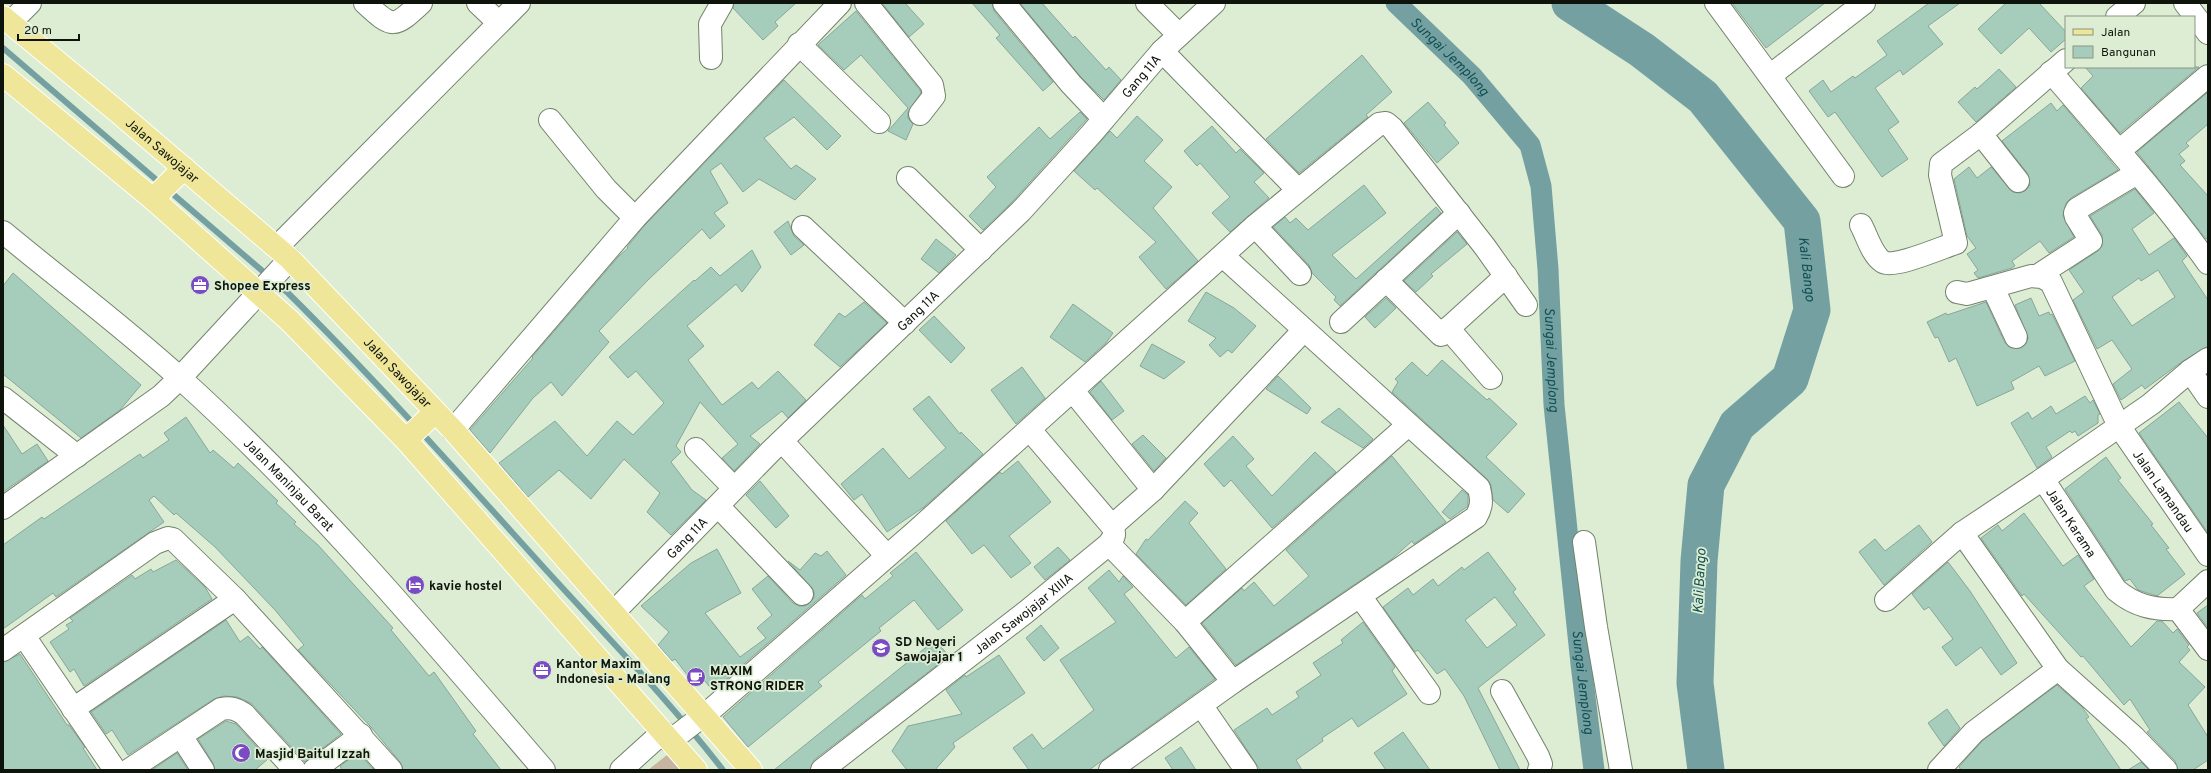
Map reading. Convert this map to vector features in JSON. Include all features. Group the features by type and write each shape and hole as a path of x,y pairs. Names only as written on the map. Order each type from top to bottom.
{"main road":[{"name":"Jalan Sawojajar","path":"7,19 180,172 420,427 696,770"},
{"name":"Jalan Sawojajar","path":"3,75 157,196 274,272 290,321 420,427 453,430 614,612 699,719 751,763"},
{"path":"157,196 180,172"}],"street":[{"path":"7,19 30,3"},
{"path":"365,3 382,19 394,23 400,22 421,3"},
{"path":"478,3 499,22"},
{"path":"3,508 161,396 180,378 499,22 519,3"},
{"path":"711,58 710,24 722,3"},
{"path":"453,430 635,218 799,44 840,3"},
{"path":"866,3 932,85 934,96 920,114"},
{"path":"1004,3 1071,84 1104,119"},
{"path":"1147,3 1179,35"},
{"name":"Gang 11A","path":"614,612 782,440 1021,211 1162,52 1214,3"},
{"path":"1716,3 1771,75 1843,176"},
{"path":"1771,75 1864,3"},
{"path":"2118,16 2134,3"},
{"path":"2185,3 2208,33"},
{"path":"799,44 879,122"},
{"path":"1162,52 1298,190"},
{"path":"1861,225 1879,259 1884,263 1897,263 1956,243 1940,175 1941,164 1981,134 2058,66 2119,151 2186,232 2208,263"},
{"path":"2119,151 2208,76"},
{"path":"550,120 606,189 635,218"},
{"path":"621,770 699,719 1030,430 1256,226 1379,124 1386,123 1392,128 1459,213 1526,305"},
{"path":"1981,134 2018,181"},
{"path":"1958,292 1967,294 2037,276 2091,241 2076,217 2075,213 2077,209 2137,173"},
{"path":"908,178 982,250"},
{"path":"1341,322 1459,213"},
{"path":"1256,226 1300,274"},
{"path":"802,227 905,323"},
{"name":"Jalan Maninjau Barat","path":"3,232 180,378 297,491 393,594 544,770"},
{"path":"1110,770 1233,682 1476,517 1480,509 1482,499 1479,488 1407,426 1223,256"},
{"path":"1386,280 1441,335 1506,276"},
{"name":"Jalan Lamandau","path":"2037,276 2051,282 2119,426 2208,555"},
{"path":"1993,288 2016,337"},
{"path":"1448,328 1491,378"},
{"name":"Jalan Sawojajar XIIIA","path":"822,770 1026,612 1110,535 1304,330"},
{"path":"2043,479 2151,404 2190,371 2208,359"},
{"path":"2190,371 2208,397"},
{"path":"1073,391 1152,490"},
{"path":"3,398 77,456"},
{"path":"1185,622 1407,426"},
{"path":"1030,430 1110,535 1185,622 1233,682"},
{"path":"782,440 887,556"},
{"path":"696,449 734,488"},
{"name":"Jalan Karama","path":"1886,600 1962,533 2043,479 2116,590 2129,601 2143,606 2178,609"},
{"path":"718,506 802,594"},
{"path":"1962,533 2058,669 2134,737 2166,770"},
{"path":"3,650 155,543 168,538 173,539 235,599 361,735 391,770"},
{"path":"1584,542 1596,627 1621,770"},
{"path":"2208,581 2178,609 2208,649"},
{"path":"1360,596 1429,694"},
{"path":"73,709 235,599"},
{"path":"24,636 115,770"},
{"path":"1939,770 1980,727 2058,669"},
{"path":"1502,691 1538,756 1541,764 1539,770"},
{"path":"1201,705 1246,770"},
{"path":"129,770 221,710 236,709 244,714 295,770"},
{"path":"314,770 361,735"},
{"path":"181,736 203,770"}],"shaded area":[{"path":"667,755 680,770 648,770"}],"building":[{"path":"734,3 796,3 775,22 778,26 763,40 733,8"},
{"path":"882,3 905,3 924,24 909,37"},
{"path":"972,3 992,3 994,11 1053,82 1043,91 996,38 1000,35"},
{"path":"1020,3 1042,3 1073,38 1075,36 1106,70 1109,67 1121,80 1104,100 1080,76"},
{"path":"1732,3 1825,3 1766,48"},
{"path":"1929,3 1960,3 1928,26 1943,44 1903,75 1900,70 1875,88 1899,122 1888,130 1908,159 1882,177 1835,112 1828,117 1809,91 1823,80 1831,92 1853,76 1855,78 1887,55 1877,41"},
{"path":"2006,3 2039,3 2065,31 2065,40 2051,52 2029,28 2001,54 1978,29"},
{"path":"856,11 920,90 921,93 908,112 908,118 913,124 906,140 888,131 908,108 861,55 844,70 818,45"},
{"path":"1362,55 1392,92 1366,115 1368,117 1299,173 1266,139"},
{"path":"2199,67 2120,133 2081,88 2093,76 2086,68"},
{"path":"1999,69 2016,87 1976,122 1958,102 1975,87 1977,89"},
{"path":"784,80 841,136 827,150 794,117 764,138 791,169 796,165 816,179 795,200 759,179 743,192 721,163 710,171 728,203 714,213 725,226 710,239 702,229 648,280 599,331 609,342 562,396 551,382 533,398 490,453 470,430 619,256 628,248 627,247 644,226"},
{"path":"2208,92 2208,124 2186,143 2189,146 2179,154 2185,161 2180,165 2208,196 2208,238 2206,239 2137,152"},
{"path":"1428,102 1446,123 1444,125 1459,143 1437,163 1404,123"},
{"path":"2051,103 2057,111 2063,105 2118,170 2071,198 2066,203 2063,216 2074,237 2049,253 2040,241 2012,261 2015,266 2012,268 1978,278 1974,273 1978,270 1967,254 1976,248 1967,236 1954,179 1969,167 1977,178 1991,167 2013,192 2019,193 2025,191 2030,185 2028,174 2002,141"},
{"path":"1080,112 1087,119 1012,202 983,230 969,216 996,187 987,177 1039,127 1050,139"},
{"path":"1137,116 1163,140 1144,161 1172,187 1153,208 1198,261 1166,289 1139,257 1156,242 1097,188 1095,190 1074,171 1110,131 1117,138"},
{"path":"1212,126 1236,153 1240,149 1264,173 1254,182 1269,198 1230,232 1212,213 1230,197 1200,163 1197,166 1184,151"},
{"path":"1364,185 1386,213 1332,255 1356,279 1436,207 1441,213 1340,306 1334,300 1336,297 1312,273 1309,265 1273,227 1285,217 1290,223 1296,218 1308,230"},
{"path":"2135,189 2154,213 2132,229 2149,255 2174,238 2187,256 2182,261 2208,300 2208,346 2183,361 2145,389 2142,385 2121,400 2113,384 2132,369 2112,340 2097,349 2073,300 2084,292 2069,270 2098,251 2102,246 2102,235 2090,216","holes":["2158,270 2175,297 2132,326 2112,297 2139,278 2141,281"]},
{"path":"788,221 794,236 804,245 791,255 774,232"},
{"path":"1457,232 1467,244 1431,274 1433,276 1416,292 1404,281"},
{"path":"936,239 956,255 939,273 921,259"},
{"path":"752,250 761,267 742,292 736,284 687,326 704,346 688,360 722,405 752,382 758,389 778,371 806,400 788,418 782,411 750,436 760,444 734,471 722,458 738,444 700,402 676,446 681,452 671,462 692,490 706,500 671,535 647,512 660,493 624,459 591,499 559,470 528,497 499,463 555,421 587,456 617,421 633,435 664,403 636,371 628,378 609,357 694,280 695,281 711,267 720,276"},
{"path":"13,273 141,385 120,410 81,438 3,374 3,286"},
{"path":"1206,292 1234,308 1256,326 1232,353 1228,350 1220,357 1209,345 1216,338 1188,321"},
{"path":"1386,298 1396,308 1375,328 1365,317"},
{"path":"2031,298 2039,316 2049,312 2050,315 2052,314 2075,361 2045,376 2039,366 2011,382 2014,389 1977,406 1956,358 1949,362 1938,337 1935,338 1927,322 1946,313 1947,315 1986,302 2005,343 2009,347 2021,348 2026,344 2028,338 2015,305"},
{"path":"864,302 887,323 840,367 814,345 839,313 845,317"},
{"path":"1073,304 1113,333 1106,343 1085,362 1050,337"},
{"path":"934,316 965,348 951,363 919,330"},
{"path":"1152,344 1185,362 1164,379 1140,366"},
{"path":"1442,360 1487,400 1489,398 1517,424 1486,457 1525,494 1508,513 1493,500 1491,485 1487,479 1392,392 1398,382 1395,379 1412,362 1427,376"},
{"path":"1022,367 1045,398 1016,424 991,390"},
{"path":"1278,376 1311,408 1307,414 1266,389"},
{"path":"1101,381 1124,411 1112,420 1090,392"},
{"path":"929,396 960,434 961,432 983,454 924,507 887,532 862,494 854,500 841,484 883,448 909,479 946,448 913,409"},
{"path":"2085,396 2090,403 2093,400 2100,414 2098,415 2098,423 2078,436 2075,431 2072,433 2070,431 2046,447 2052,457 2037,468 2011,423 2028,412 2032,419 2051,406 2056,414"},
{"path":"2179,402 2208,438 2208,533 2139,433"},
{"path":"1339,408 1373,439 1363,448 1321,422"},
{"path":"186,417 210,453 213,450 234,468 238,463 278,501 276,503 296,522 294,524 318,545 393,628 391,630 429,676 434,672 476,731 473,734 501,770 403,770 400,762 371,727 298,650 304,645 275,610 215,547 176,513 174,515 154,496 149,500 164,522 56,597 53,593 3,629 3,545 42,517 44,519 140,454 143,458 169,440 164,433"},
{"path":"3,425 22,454 37,444 48,461 3,492"},
{"path":"1143,435 1166,458 1154,471 1132,444"},
{"path":"1233,436 1254,459 1246,466 1272,496 1315,452 1336,472 1272,528 1231,480 1224,487 1204,464"},
{"path":"1392,456 1446,522 1414,544 1412,541 1392,559 1236,665 1202,623 1242,588 1244,591 1254,582 1274,606 1309,576 1286,550"},
{"path":"2106,457 2121,478 2118,480 2153,524 2151,525 2169,548 2166,549 2185,574 2157,596 2138,590 2130,579 2125,581 2065,489"},
{"path":"1018,461 1051,502 1009,536 1031,563 1011,578 984,545 972,554 946,521 1000,472 1002,474"},
{"path":"760,481 789,516 776,528 746,495"},
{"path":"1462,490 1468,495 1468,506 1450,519 1442,512"},
{"path":"1185,501 1198,513 1189,523 1226,569 1186,605 1136,554 1146,539 1148,540"},
{"path":"2024,513 2063,566 2078,555 2094,579 2084,586 2131,647 2157,621 2162,621 2173,633 2177,629 2189,645 2187,647 2190,650 2179,662 2205,687 2188,705 2208,737 2208,760 2193,770 2178,770 2175,761 2147,732 2150,730 2130,699 2124,705 2083,656 2081,657 2024,594 2022,596 1981,538 1998,525 2002,531"},
{"path":"1919,525 1932,542 1884,585 1859,552 1875,539 1885,551"},
{"path":"1058,547 1070,560 1045,580 1034,567"},
{"path":"717,549 741,593 705,613 740,657 766,638 757,628 772,615 752,589 768,576 793,603 799,606 805,606 814,598 814,591 788,561 800,570 815,553 821,556 827,551 846,575 713,691 700,675 692,681 675,659 672,661 658,645 669,632 641,606 691,563"},
{"path":"916,552 963,610 938,630 914,600 879,628 881,631 818,682 822,686 748,747 723,717 862,595 865,599 893,576 890,573"},
{"path":"1488,552 1516,589 1513,592 1545,635 1478,688 1520,770 1500,770 1464,696 1445,669 1437,674 1418,650 1415,652 1383,607 1408,588 1413,595 1433,579 1438,586 1462,567 1464,570","holes":["1495,597 1517,625 1487,648 1465,620"]},
{"path":"176,560 205,587 212,599 84,686 74,669 70,672 50,642 69,629 66,625 73,621 70,618 132,575 135,579 151,569 153,572"},
{"path":"1948,562 1970,591 2017,663 2001,675 1981,647 1956,666 1942,647 1953,639 1929,607 1924,610 1912,594"},
{"path":"1109,570 1119,582 1123,576 1133,587 1124,594 1176,658 1189,647 1215,679 1089,770 1029,770 1013,748 1032,734 1043,749 1094,710 1060,660 1116,622 1088,588"},
{"path":"2208,605 2208,628 2197,613"},
{"path":"226,620 240,642 248,636 260,649 262,647 341,734 305,762 251,703 237,697 224,696 214,699 128,755 112,730 106,734 91,712"},
{"path":"1363,622 1395,667 1392,671 1407,694 1358,727 1352,718 1322,738 1323,741 1296,760 1302,770 1260,770 1234,730 1267,708 1272,715 1299,697 1296,692 1321,675 1313,663 1343,643 1341,640"},
{"path":"1041,625 1059,648 1044,661 1026,638"},
{"path":"935,640 949,656 814,760 810,770 774,770"},
{"path":"20,654 67,725 69,725 85,747 83,748 97,770 3,770 3,662"},
{"path":"999,655 1025,693 953,743 955,747 935,770 907,770 892,751 908,726 962,714 946,690 965,675 966,677"},
{"path":"2057,685 2082,707 2089,717 2086,719 2121,770 1961,770 1959,767 1982,741"},
{"path":"1947,709 1960,728 1944,746 1928,723"},
{"path":"226,721 236,724 268,759 255,770 215,770 213,763 198,739"},
{"path":"1403,732 1430,770 1386,770 1374,753"},
{"path":"1181,747 1196,770 1173,770 1165,758"},
{"path":"177,753 188,770 152,770"},
{"path":"358,753 374,770 342,770 340,766"},
{"path":"2141,762 2149,770 2128,770"}],"waterway":[{"name":"Sungai Jemplong","path":"1396,3 1472,76 1530,145 1541,186 1548,269 1554,405 1581,664 1594,770"},
{"name":"Kali Bango","path":"1570,3 1642,50 1703,97 1802,221 1812,310 1790,379 1737,425 1706,485 1699,561 1695,683 1706,770"},
{"path":"3,48 288,293 387,395 659,693 723,770"}],"place":[{"name":"Shopee Express","path":"200,285"},
{"name":"kavie hostel","path":"415,585"},
{"name":"SD Negeri Sawojajar 1","path":"881,648"},
{"name":"Kantor Maxim Indonesia - Malang","path":"542,670"},
{"name":"MAXIM STRONG RIDER","path":"696,677"},
{"name":"Masjid Baitul Izzah","path":"241,753"}]}
